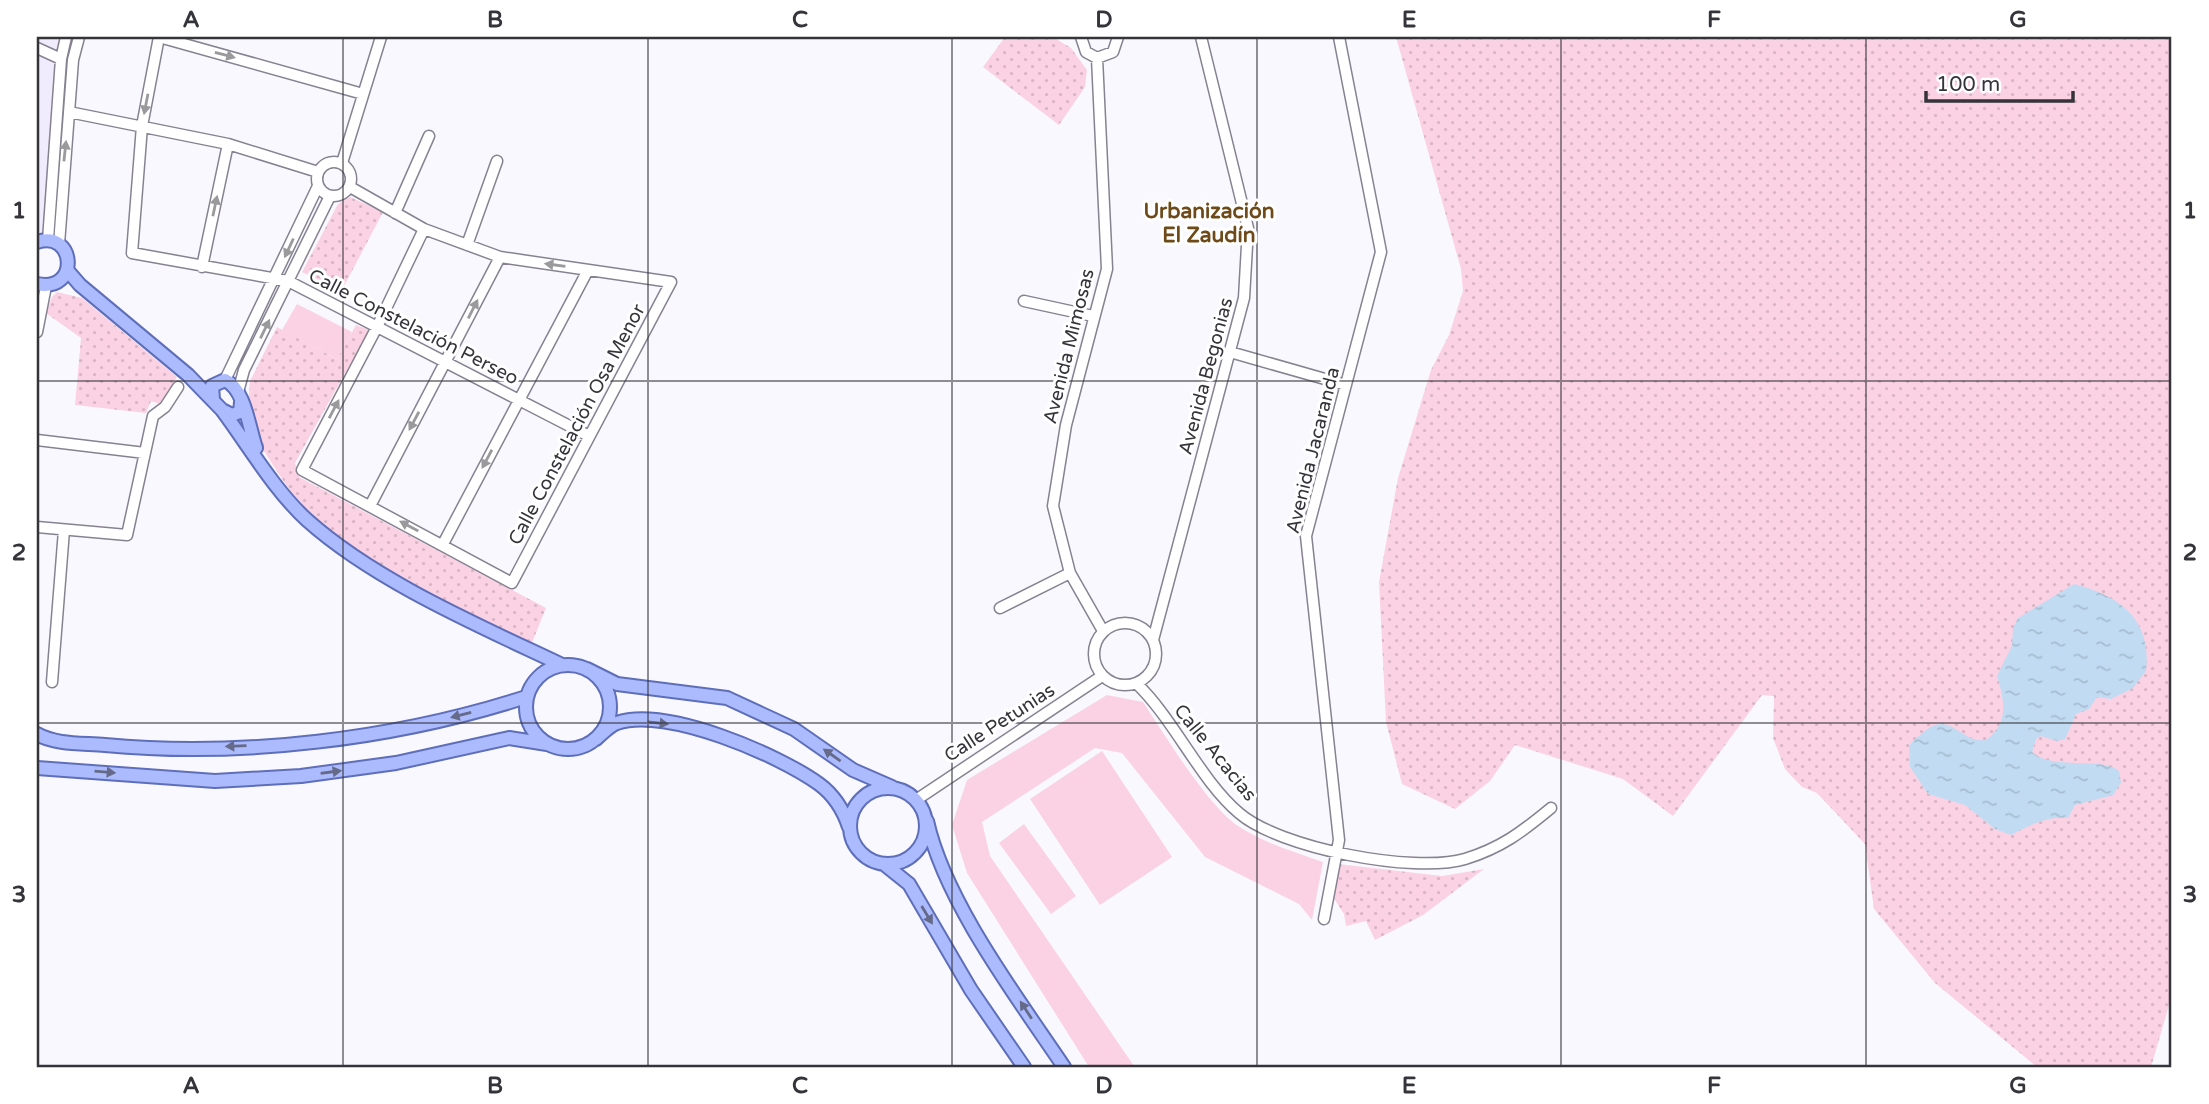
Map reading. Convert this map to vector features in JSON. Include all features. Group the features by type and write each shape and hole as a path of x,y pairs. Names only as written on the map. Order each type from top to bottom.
{"main road":[{"path":"48,242 67,253 64,275"},
{"path":"41,285 64,275"},
{"path":"64,275 80,285 188,375 222,410 306,520 369,565 562,665 587,669 617,684 727,698 794,729 853,770 916,800 926,821 939,866 1000,972 1063,1067"},
{"path":"188,375 222,381 239,397 258,457"},
{"path":"213,399 212,386 222,381"},
{"path":"222,410 232,415 240,412 239,397"},
{"path":"527,648 543,673"},
{"path":"547,744 529,726 526,696 543,673 562,665"},
{"path":"587,669 602,682 610,704 605,727 596,739"},
{"path":"37,734 60,741 134,748 275,745 373,732 440,719 526,696"},
{"path":"37,768 215,781 302,776 396,763 509,738 561,749 578,748 596,739 616,723 637,721 685,725 733,739 819,784 842,807 856,846 865,856 884,864 909,884 971,990 1024,1067"},
{"path":"849,827 851,813 867,793 892,787"},
{"path":"884,864 897,863 919,849 925,838 926,821"}],"street":[{"path":"48,242 61,59 66,37"},
{"path":"48,242 69,112 73,60 79,37"},
{"path":"142,126 159,37 363,94"},
{"path":"342,163 380,37"},
{"path":"1078,38 1086,52 1097,58 1113,52 1118,37 1132,37"},
{"name":"Avenida Begonias","path":"1153,640 1244,298 1248,228 1201,37"},
{"name":"Avenida Jacaranda","path":"1324,919 1339,840 1306,536 1381,252 1339,37"},
{"path":"37,48 61,59"},
{"name":"Avenida Mimosas","path":"1097,58 1107,269 1066,425 1053,506 1070,573 1104,631"},
{"path":"69,112 228,144 318,172"},
{"name":"Calle Constelación Perseo","path":"142,126 132,253 288,281 589,436"},
{"path":"396,213 429,136"},
{"path":"202,267 228,144"},
{"path":"467,245 497,161"},
{"path":"318,172 330,162 342,163 350,171 350,187 342,194 330,196 318,186"},
{"path":"222,381 318,186 318,172"},
{"path":"350,187 424,229 500,257 587,270 443,544 302,470 378,326 424,229"},
{"path":"239,397 244,370 330,196"},
{"path":"370,506 500,257"},
{"name":"Calle Constelación Osa Menor","path":"443,544 512,583 671,282 587,270"},
{"path":"37,331 41,285"},
{"path":"1024,301 1093,316"},
{"path":"1230,352 1346,385"},
{"path":"37,527 127,535 153,416 164,407 178,387"},
{"path":"37,440 145,453"},
{"path":"52,682 64,530"},
{"path":"1000,608 1070,573"},
{"path":"1127,623 1146,632 1153,640 1156,659 1152,669 1136,683 1122,685 1102,676 1094,661 1094,650 1104,631 1116,624 1127,623"},
{"name":"Calle Petunias","path":"916,800 1102,676"},
{"name":"Calle Acacias","path":"1136,683 1238,813 1295,841 1336,852 1411,863 1461,860 1507,844 1551,808"}],"shaded area":[{"path":"37,37 66,37 48,240 37,242"},
{"path":"1005,37 1053,37 1071,48 1087,70 1085,87 1059,125 983,67"},
{"path":"1396,37 2172,37 2172,995 2151,1067 2037,1067 1935,983 1874,909 1865,844 1817,793 1802,787 1785,769 1773,738 1774,696 1762,695 1673,816 1623,779 1515,745 1490,781 1455,809 1402,784 1386,722 1379,582 1398,478 1431,370 1449,335 1463,291 1461,269"},
{"path":"350,197 383,212 341,292 302,272 338,204"},
{"path":"57,292 82,298 177,377 160,404 151,401 146,413 75,405 81,338 46,313 52,297"},
{"path":"297,304 352,332 337,359 282,330"},
{"path":"356,325 369,330 295,463 299,477 546,608 531,645 439,600 345,544 297,499 241,415 249,395 250,381 277,327 337,359"},
{"path":"1107,695 1143,702 1200,786 1238,826 1290,851 1323,862 1312,920 1299,904 1205,857 1122,753 1095,748 982,822 990,856 1134,1066 1131,1067 1089,1067 967,873 952,825 967,780"},
{"path":"1102,751 1172,857 1100,905 1030,799"},
{"path":"1024,824 1076,896 1051,914 999,843"},
{"path":"1338,864 1442,876 1484,869 1423,915 1375,940 1366,921 1346,926 1344,914 1333,897"}],"water":[{"path":"2074,584 2105,595 2129,612 2144,637 2146,671 2133,688 2111,699 2097,697 2089,709 2076,714 2065,739 2057,741 2041,736 2036,739 2032,752 2052,761 2111,767 2119,771 2121,783 2113,795 2075,805 2068,818 2046,820 2011,835 1995,829 1965,805 1928,794 1910,767 1909,746 1934,725 1949,725 1977,740 1986,740 1994,733 1999,726 2003,710 1997,676 2012,646 2013,628 2018,618"}],"district":[{"name":"Urbanización El Zaudín","path":"1209,223"}]}
